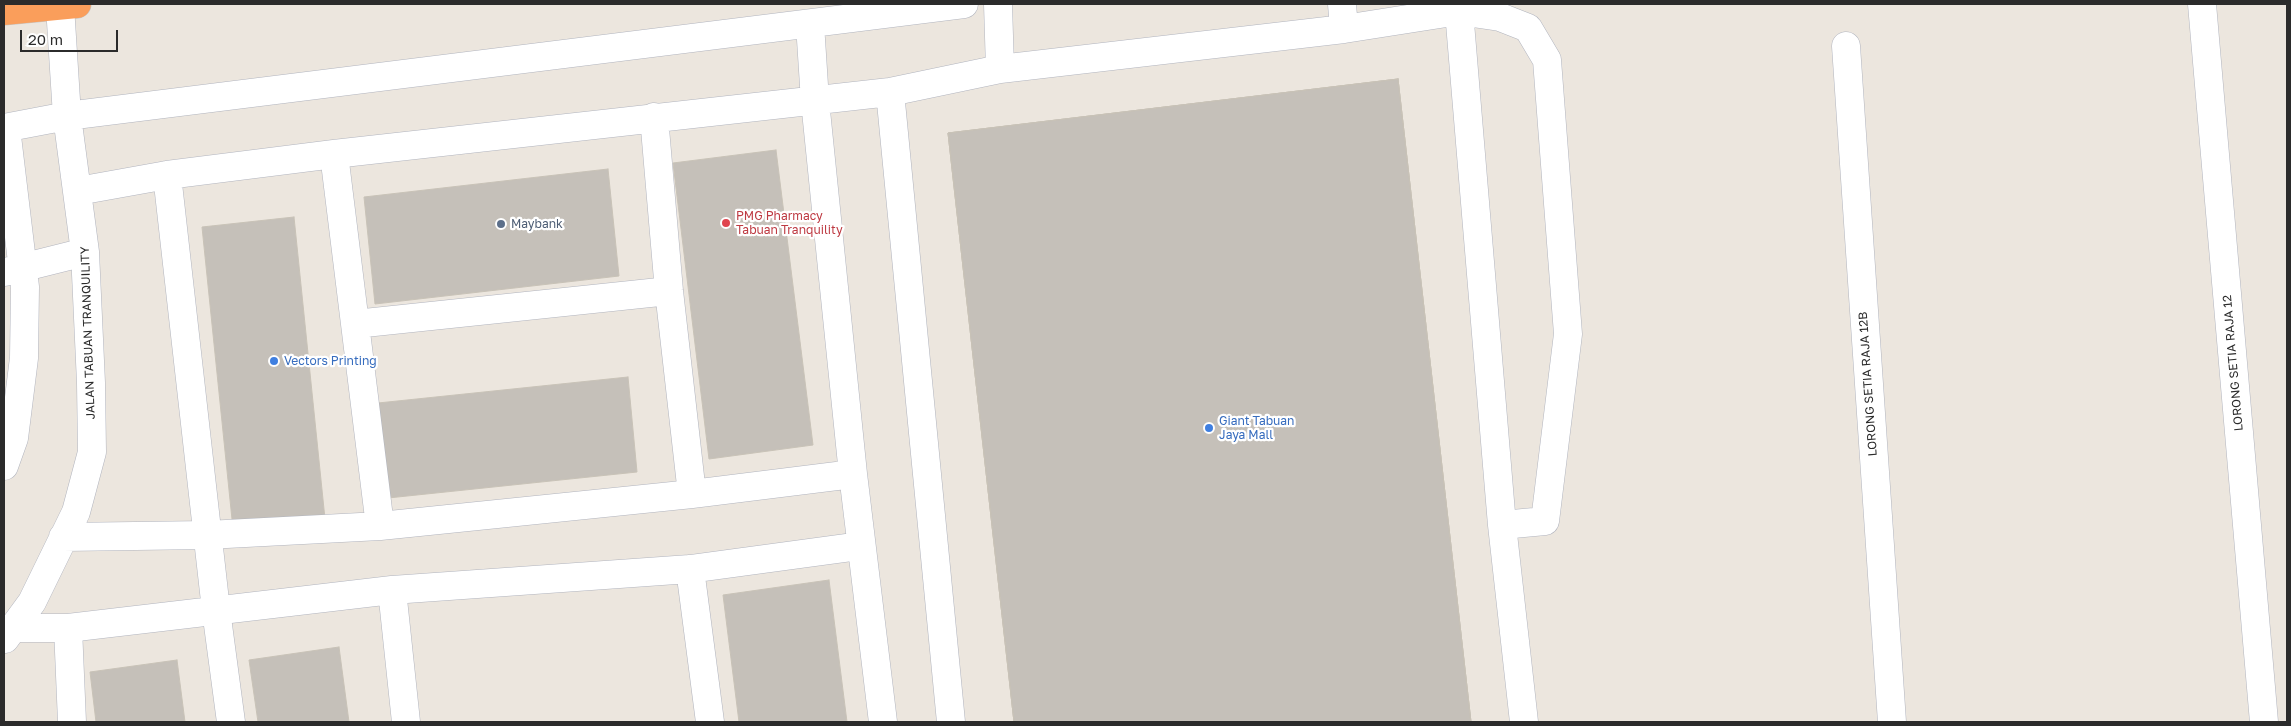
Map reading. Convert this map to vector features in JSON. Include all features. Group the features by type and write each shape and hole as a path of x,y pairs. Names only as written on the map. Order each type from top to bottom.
{"highway":[{"path":"4,11 68,5"}],"street":[{"path":"4,466 14,438 24,358 25,287 13,270 5,128 67,116 964,4"},
{"path":"998,4 1000,69"},
{"name":"LORONG SETIA RAJA 12","path":"2202,4 2264,722"},
{"name":"JALAN TABUAN TRANQUILITY","path":"9,635 32,602 62,537 76,512 92,452 86,252 67,116 68,5"},
{"path":"1458,10 1502,525 1524,722"},
{"path":"78,191 167,175 334,154 890,92 1000,69 1343,16 1458,10 1500,17 1528,28 1547,60 1568,334 1545,521 1502,525"},
{"path":"810,24 815,101 860,546 883,722"},
{"name":"LORONG SETIA RAJA 12B","path":"1846,46 1892,722"},
{"path":"890,92 951,722"},
{"path":"654,117 669,291 692,494"},
{"path":"334,154 380,526"},
{"path":"167,175 207,535 231,722"},
{"path":"13,270 86,252"},
{"path":"355,324 669,291"},
{"path":"62,537 207,535 380,526 692,494 853,474"},
{"path":"9,635 392,590 690,569 860,546"},
{"path":"690,569 710,722"},
{"path":"392,590 406,722"},
{"path":"68,628 72,722"}],"building":[{"name":"Giant Tabuan Jaya Mall","path":"1398,79 1471,722 1014,722 948,133"},
{"name":"Giant Tabuan Jaya Mall","path":"1398,79 1471,722 1014,722 948,133"},
{"name":"Giant Tabuan Jaya Mall","path":"1398,79 1471,722 1014,722 948,133"},
{"path":"776,150 813,445 709,459 673,163"},
{"path":"608,169 619,276 375,304 364,197"},
{"path":"294,217 325,519 233,529 202,227"},
{"path":"628,377 637,472 388,498 378,403"},
{"path":"829,580 847,722 739,722 723,595"},
{"path":"339,647 349,722 258,722 249,660"},
{"path":"177,660 185,722 96,722 90,672"}],"place":[{"name":"PMG Pharmacy Tabuan Tranquility","path":"726,223"},
{"name":"Maybank","path":"501,224"},
{"name":"Vectors Printing","path":"274,361"},
{"name":"Giant Tabuan Jaya Mall","path":"1209,428"}]}
